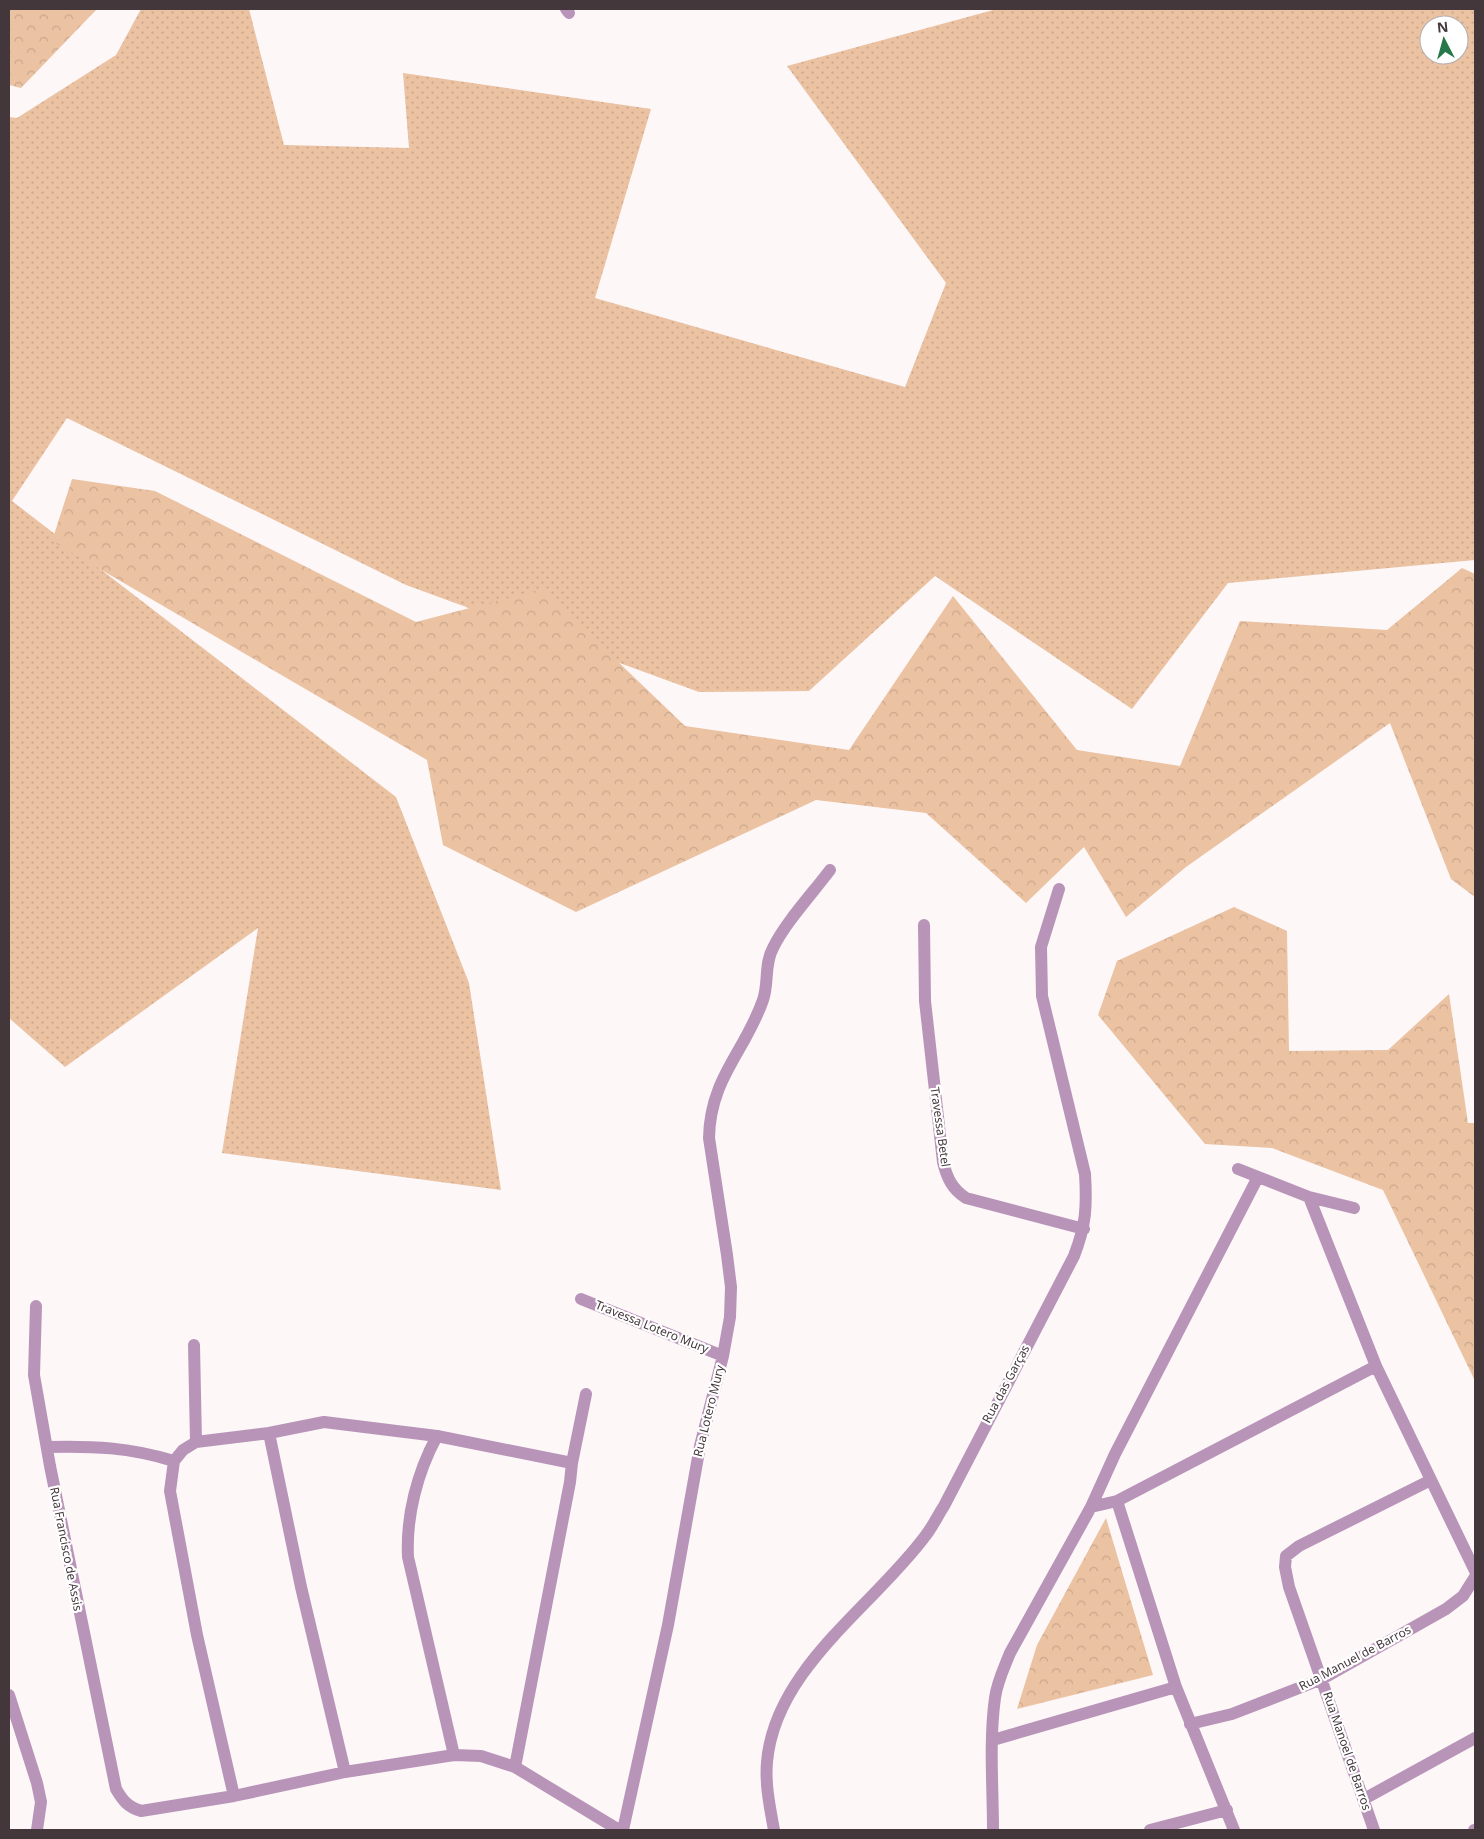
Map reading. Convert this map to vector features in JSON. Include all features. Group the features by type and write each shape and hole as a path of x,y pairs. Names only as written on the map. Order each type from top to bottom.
{"street":[{"name":"Rua Lotero Mury","path":"623,1830 668,1625 700,1446 723,1356 730,1316 731,1286 709,1138 710,1116 720,1082 763,999 767,966 774,946 830,870"},
{"name":"Rua das Garças","path":"774,1830 768,1797 767,1763 772,1732 782,1706 799,1678 926,1535 944,1506 1070,1264 1084,1229 1087,1198 1085,1174 1042,996 1041,947 1060,888"},
{"name":"Travessa Betel","path":"924,925 925,1001 943,1162 947,1177 956,1191 966,1198 1084,1229"},
{"path":"1238,1168 1309,1197 1354,1208"},
{"path":"993,1830 995,1697 1010,1653 1091,1507 1115,1454 1258,1177"},
{"path":"1309,1197 1376,1366 1474,1566"},
{"name":"Travessa Lotero Mury","path":"581,1299 723,1356"},
{"name":"Rua Francisco de Assis","path":"36,1306 34,1375 116,1789 123,1802 130,1808 141,1811 234,1796"},
{"path":"194,1346 196,1442"},
{"path":"1091,1507 1117,1501 1376,1366"},
{"path":"516,1767 586,1394"},
{"path":"572,1463 437,1436 324,1422 269,1433 196,1442 183,1450 174,1461 170,1491 197,1635 234,1796 345,1772 454,1755 481,1756 516,1767 619,1830"},
{"path":"269,1433 301,1587 345,1772"},
{"path":"437,1436 427,1457 410,1513 408,1550 426,1640 454,1755"},
{"path":"47,1447 110,1448 141,1451 174,1461"},
{"name":"Rua Manoel de Barros","path":"1374,1830 1289,1587 1285,1567 1286,1556 1290,1551 1431,1480"},
{"path":"1117,1501 1176,1687 1234,1830"},
{"name":"Rua Manuel de Barros","path":"1190,1724 1232,1714 1322,1679 1446,1609 1463,1596 1475,1578"},
{"path":"993,1740 1176,1687"},
{"path":"9,1695 37,1783 41,1802 37,1830"},
{"path":"1364,1799 1475,1738"},
{"path":"1150,1830 1227,1810"}],"green space":[{"path":"9,9 97,9 21,88 9,85"},
{"path":"141,9 249,9 284,145 409,148 403,73 651,109 595,298 905,387 946,283 787,66 997,9 1475,9 1475,560 1228,583 1132,709 935,576 809,691 699,692 406,585 67,418 12,501 396,797 469,983 501,1190 222,1153 258,928 65,1067 9,1018 9,117 17,118 116,55"},
{"path":"72,479 155,491 416,622 542,589 685,726 849,750 953,596 1077,750 1180,766 1240,621 1387,630 1462,568 1475,574 1475,897 1451,879 1390,723 1186,867 1126,917 1084,847 1026,903 926,813 816,800 576,912 443,845 427,760 52,541"},
{"path":"1234,907 1287,931 1289,1051 1388,1050 1449,994 1468,1123 1475,1123 1475,1381 1383,1190 1272,1148 1205,1144 1098,1015 1117,961"},
{"path":"1106,1518 1153,1675 1017,1709 1037,1645"}]}
